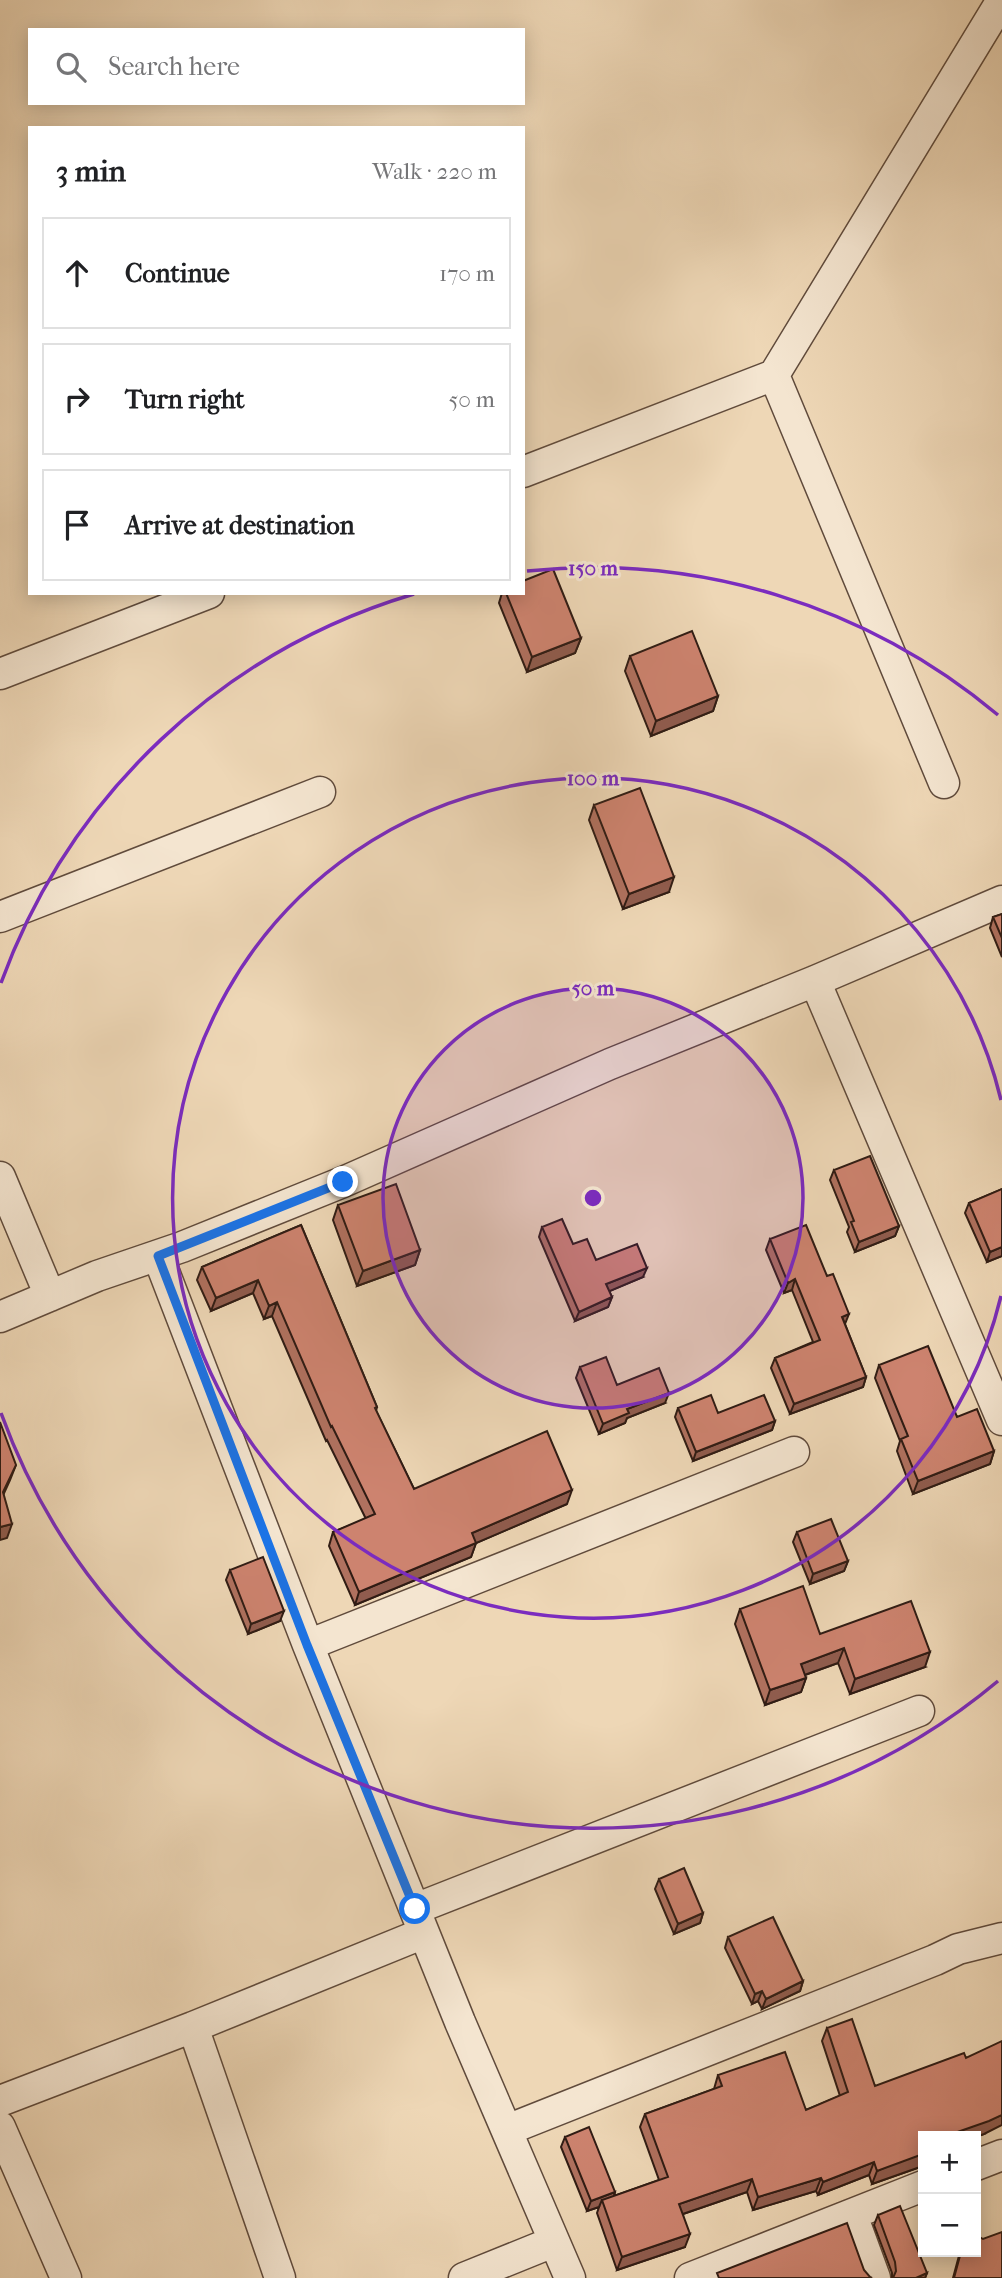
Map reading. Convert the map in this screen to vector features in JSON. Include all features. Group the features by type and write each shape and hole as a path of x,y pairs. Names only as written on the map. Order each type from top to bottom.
{"street":[{"path":"525,471 774,375 1002,0"},
{"path":"774,375 944,783"},
{"path":"0,674 204,595"},
{"path":"0,917 320,792"},
{"path":"0,1317 97,1276 158,1256 343,1182 610,1065 1002,901"},
{"path":"815,981 1002,1420"},
{"path":"0,1177 50,1296"},
{"path":"158,1256 307,1645 419,1921 570,2278"},
{"path":"307,1645 794,1452"},
{"path":"0,2101 192,2027 419,1921 919,1711"},
{"path":"507,2130 935,1960 958,1948 1002,1938"},
{"path":"192,2027 281,2278"},
{"path":"0,2127 66,2278"},
{"path":"981,2163 1002,2155"},
{"path":"690,2278 918,2188"},
{"path":"852,2215 875,2278"},
{"path":"464,2278 553,2242"}],"building":[{"path":"553,569 581,638 532,657 507,595 525,595 525,580"},
{"path":"692,631 718,696 656,721 630,656"},
{"path":"640,788 674,877 629,894 594,805"},
{"path":"1002,914 1002,938 993,917"},
{"path":"870,1156 899,1226 859,1242 851,1222 854,1221 834,1170"},
{"path":"396,1184 420,1250 363,1271 338,1205"},
{"path":"1002,1189 1002,1247 990,1252 969,1203"},
{"path":"562,1219 573,1244 587,1239 596,1260 637,1244 647,1268 606,1284 612,1297 579,1312 542,1227"},
{"path":"301,1225 377,1407 375,1408 414,1489 547,1431 572,1490 472,1533 476,1543 359,1592 333,1532 375,1514 331,1427 277,1302 269,1306 258,1280 216,1298 202,1267"},
{"path":"806,1225 827,1276 833,1274 849,1314 842,1317 866,1377 794,1404 775,1358 820,1340 795,1279 788,1283 770,1239"},
{"path":"928,1346 957,1417 977,1409 994,1451 918,1481 901,1439 908,1436 879,1365"},
{"path":"606,1357 617,1385 659,1368 669,1393 627,1409 629,1413 603,1424 580,1367"},
{"path":"711,1395 718,1413 764,1395 775,1421 696,1452 678,1408"},
{"path":"0,1422 16,1465 3,1492 12,1524 0,1527"},
{"path":"831,1519 848,1561 813,1574 797,1532"},
{"path":"263,1557 284,1611 251,1624 230,1570"},
{"path":"803,1586 820,1634 911,1601 930,1652 855,1679 844,1648 801,1664 806,1678 770,1690 740,1609"},
{"path":"684,1868 703,1913 678,1924 659,1879"},
{"path":"773,1917 803,1981 766,1999 762,1991 755,1994 728,1937"},
{"path":"852,2019 875,2086 964,2053 966,2058 1002,2041 1002,2115 960,2131 918,2131 918,2156 877,2171 874,2162 823,2182 821,2178 758,2197 752,2179 679,2204 690,2234 622,2257 602,2200 668,2177 645,2114 722,2086 718,2075 785,2052 806,2110 848,2092 827,2028"},
{"path":"589,2127 615,2192 591,2201 565,2137"},
{"path":"900,2206 918,2251 918,2257 921,2257 927,2273 916,2278 893,2278 896,2271 895,2262 878,2215"},
{"path":"847,2223 864,2270 872,2278 719,2278 717,2273"},
{"path":"1002,2232 1002,2278 954,2278 960,2257 981,2257 981,2238"}],"route":[{"path":"343,1182 158,1256 307,1645 415,1909"}]}
